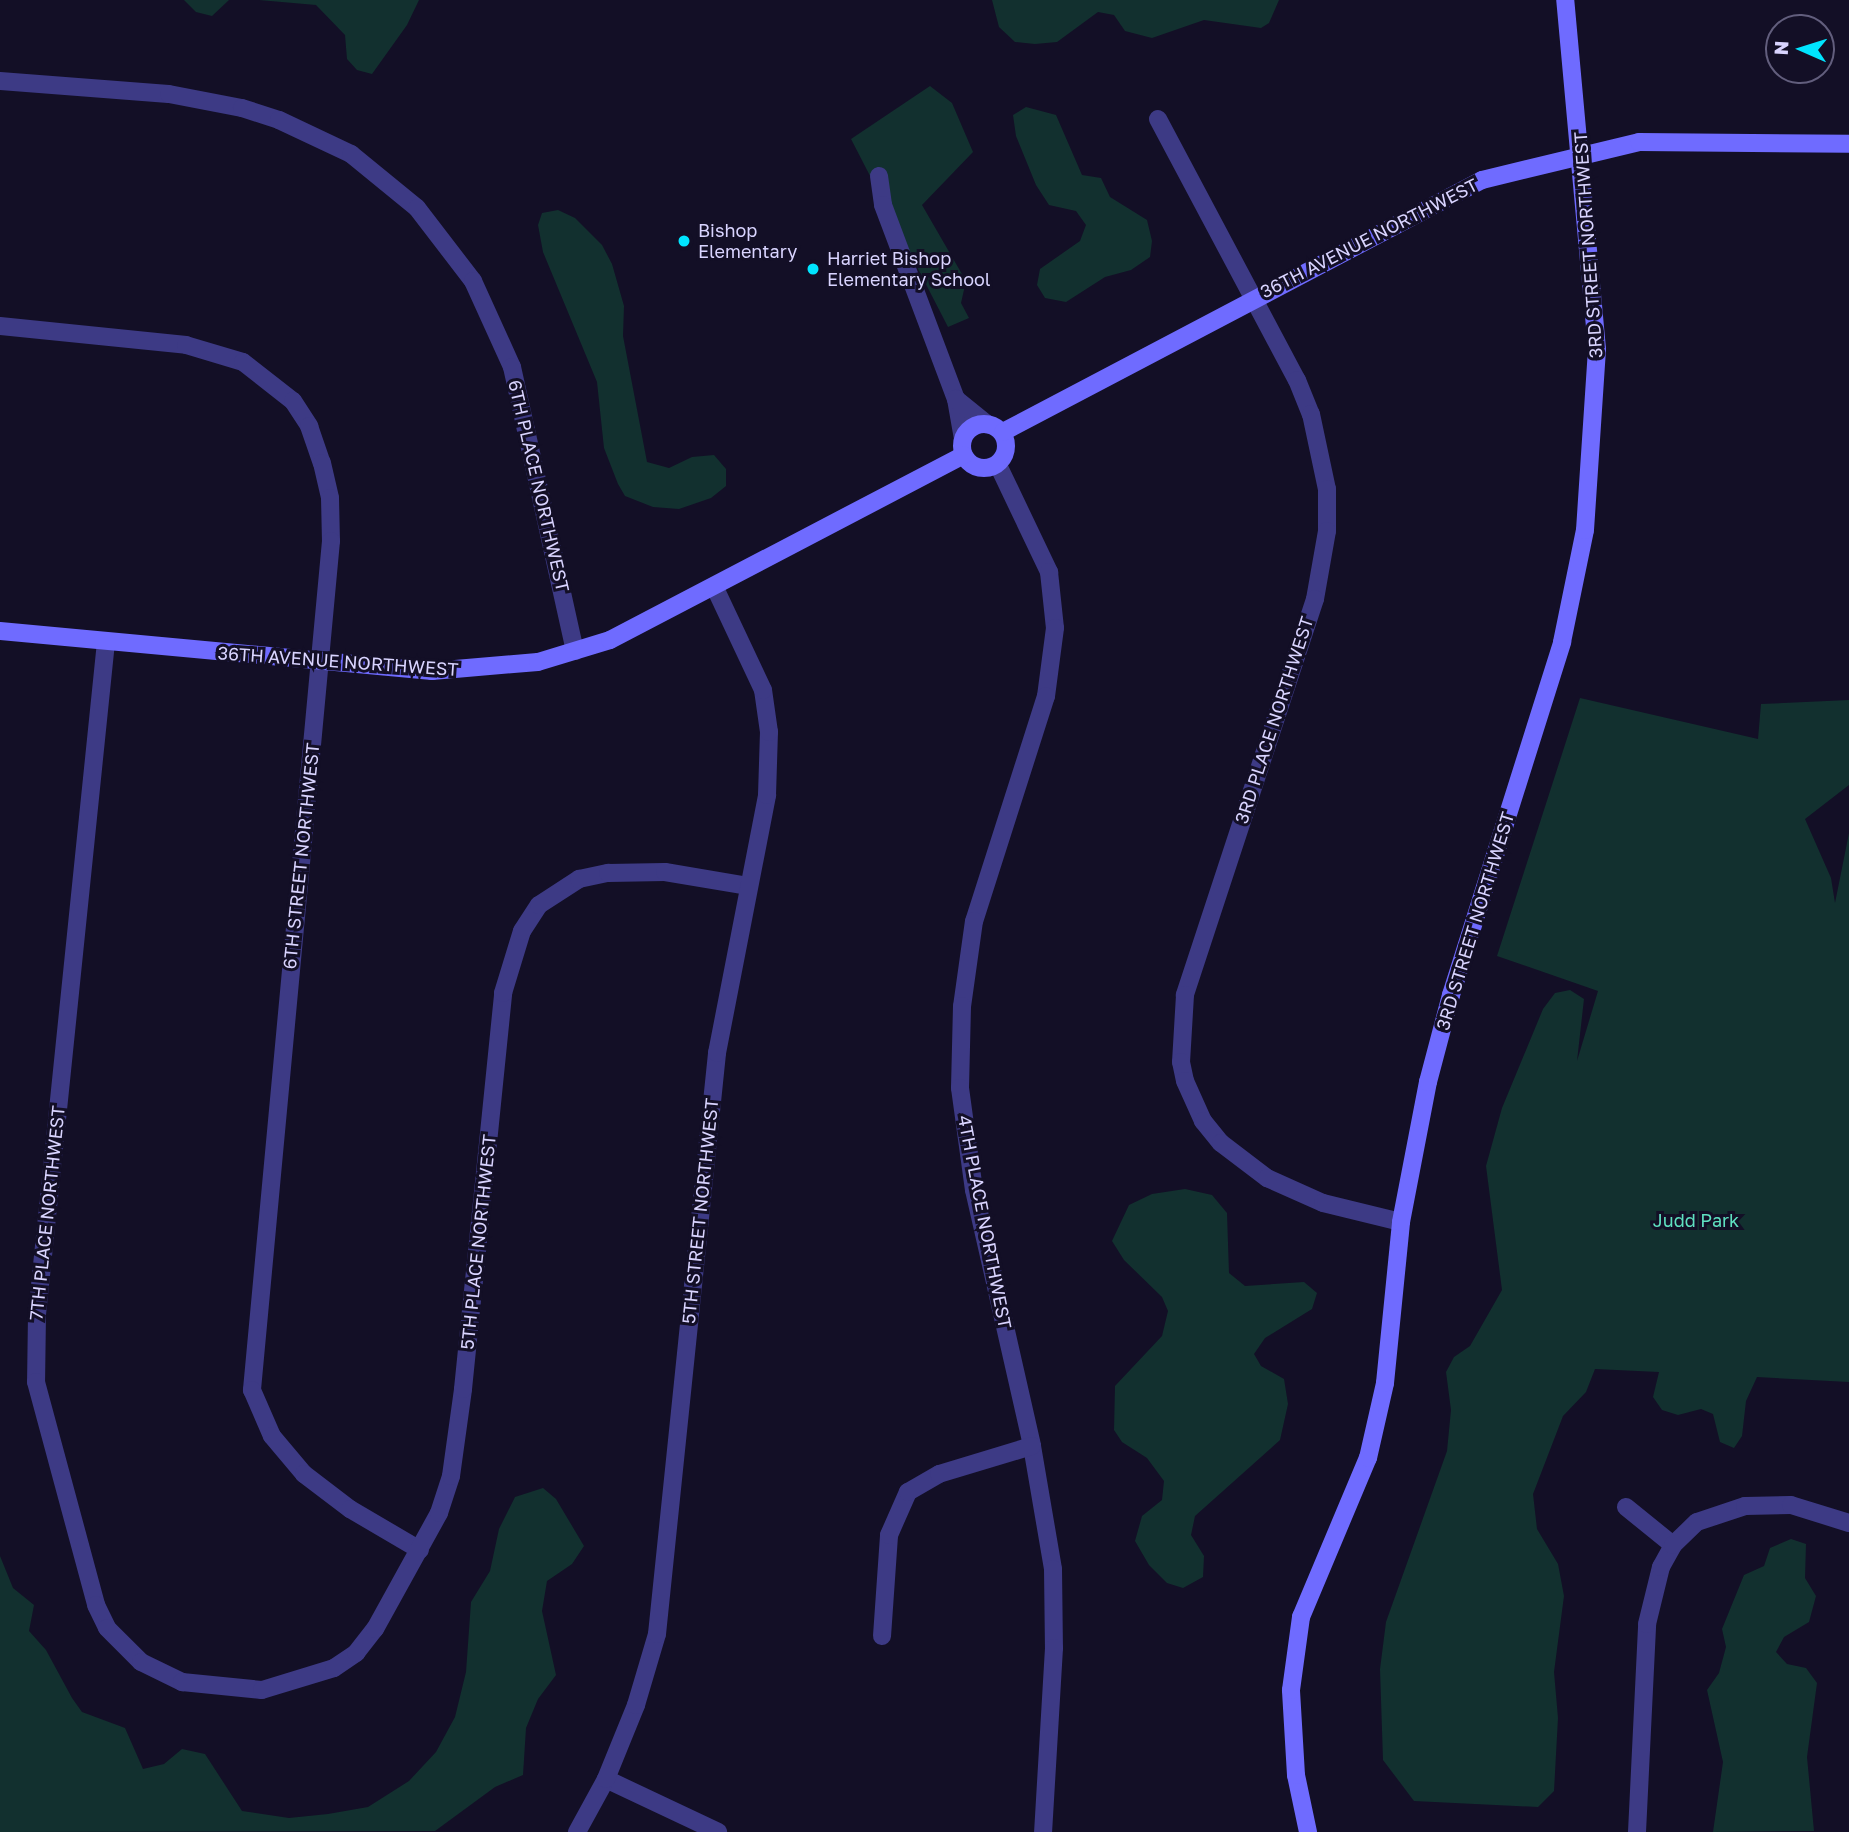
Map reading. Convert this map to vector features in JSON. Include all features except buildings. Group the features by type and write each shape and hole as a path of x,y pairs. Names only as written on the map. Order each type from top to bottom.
{"street":[{"name":"3RD STREET NORTHWEST","path":"1308,1832 1295,1765 1294,1652 1315,1577 1374,1434 1385,1384 1401,1222 1428,1082 1451,995 1562,642 1577,575 1591,474 1597,349 1582,153 1565,0"},
{"name":"6TH PLACE NORTHWEST","path":"0,81 158,93 242,108 279,120 351,154 417,208 473,281 512,368 575,651"},
{"name":"3RD PLACE NORTHWEST","path":"1157,119 1255,297 1311,414 1327,489 1326,531 1315,599 1190,973 1181,1062 1203,1121 1244,1162 1313,1199 1401,1222"},
{"name":"36TH AVENUE NORTHWEST","path":"0,631 320,663 466,671 538,662 610,640 715,588 963,447 974,426 996,429 1468,185 1582,153 1676,139 1849,144"},
{"path":"879,176 883,205 957,398 963,447 974,466 986,469 998,465 1005,450 996,429 957,398"},
{"name":"6TH STREET NORTHWEST","path":"0,326 145,339 216,352 270,378 293,401 310,426 330,498 320,663 254,1331 252,1390 272,1436 304,1474 350,1509 420,1550"},
{"name":"4TH PLACE NORTHWEST","path":"998,465 1049,572 1055,628 1046,696 974,921 962,1006 960,1088 974,1190 1032,1446 1055,1594 1043,1832"},
{"name":"5TH STREET NORTHWEST","path":"577,1832 606,1779 645,1678 663,1598 707,1133 767,795 768,721 763,690 715,588"},
{"name":"7TH PLACE NORTHWEST","path":"106,642 37,1314 36,1382 96,1605 107,1628 123,1647 162,1674 182,1682 236,1689"},
{"name":"5TH PLACE NORTHWEST","path":"236,1689 286,1686 334,1668 355,1653 395,1598 439,1513 451,1476 503,993 522,931 539,905 558,890 579,879 608,873 665,872 749,886"},
{"path":"882,1636 889,1535 908,1492 939,1474 1032,1446"},
{"path":"1637,1832 1647,1624 1661,1567 1673,1545 1697,1522 1724,1511 1791,1505 1849,1523"},
{"path":"1626,1507 1673,1545"},
{"path":"606,1779 718,1832"}],"green space":[{"path":"184,0 229,0 212,16 196,12"},
{"path":"259,0 419,0 407,25 372,74 357,70 347,59 345,35 316,5"},
{"path":"992,0 1279,0 1269,23 1261,28 1204,20 1152,38 1125,31 1114,15 1098,12 1057,42 1035,44 1015,42 999,27"},
{"path":"930,86 952,103 973,152 922,205 966,281 961,303 969,318 948,327 851,139"},
{"path":"1026,107 1056,115 1082,175 1101,178 1110,197 1147,220 1152,241 1150,257 1131,270 1105,277 1066,302 1045,298 1037,285 1040,269 1080,241 1086,225 1076,211 1049,205 1036,185 1016,136 1013,115"},
{"path":"558,210 575,218 602,245 612,264 624,306 623,336 647,462 669,468 692,457 714,455 726,469 726,486 711,498 679,509 653,507 625,496 618,484 604,448 597,382 543,252 538,225 542,213"},
{"name":"Judd Park","path":"1580,698 1758,739 1761,704 1849,700 1849,785 1805,819 1831,878 1835,903 1849,833 1849,1382 1757,1377 1746,1401 1742,1436 1734,1448 1720,1442 1713,1414 1701,1409 1678,1415 1662,1410 1653,1397 1659,1372 1595,1369 1586,1392 1563,1416 1533,1494 1537,1529 1558,1564 1564,1596 1554,1672 1558,1718 1554,1791 1538,1807 1414,1801 1383,1760 1380,1669 1386,1622 1447,1451 1451,1410 1446,1372 1454,1357 1470,1346 1502,1290 1486,1166 1502,1108 1543,1009 1555,993 1570,990 1584,999 1577,1061 1598,991 1497,956"},
{"path":"1185,1189 1212,1195 1227,1213 1229,1273 1245,1286 1304,1282 1317,1293 1312,1309 1265,1338 1254,1354 1261,1366 1284,1379 1288,1404 1280,1440 1195,1516 1191,1535 1204,1556 1203,1577 1183,1588 1167,1583 1149,1565 1135,1541 1142,1516 1162,1500 1164,1481 1147,1458 1122,1442 1114,1430 1115,1386 1162,1336 1168,1311 1162,1297 1124,1260 1112,1241 1129,1205 1152,1194"},
{"path":"543,1488 556,1499 584,1546 572,1564 547,1581 542,1611 556,1675 538,1699 526,1728 523,1775 495,1787 435,1831 0,1832 0,1556 13,1588 34,1605 29,1631 46,1650 72,1698 82,1712 125,1728 143,1769 164,1764 182,1749 205,1754 242,1811 289,1818 328,1814 368,1807 409,1781 436,1752 455,1717 466,1672 471,1602 490,1571 499,1529 515,1497"},
{"path":"1791,1539 1806,1544 1805,1578 1816,1596 1809,1622 1784,1637 1776,1652 1787,1664 1806,1668 1817,1683 1807,1757 1814,1831 1713,1832 1723,1762 1707,1690 1719,1673 1726,1647 1722,1629 1744,1575 1764,1566 1770,1548"}],"place":[{"name":"Bishop Elementary","path":"684,241"},
{"name":"Harriet Bishop Elementary School","path":"813,269"}]}
